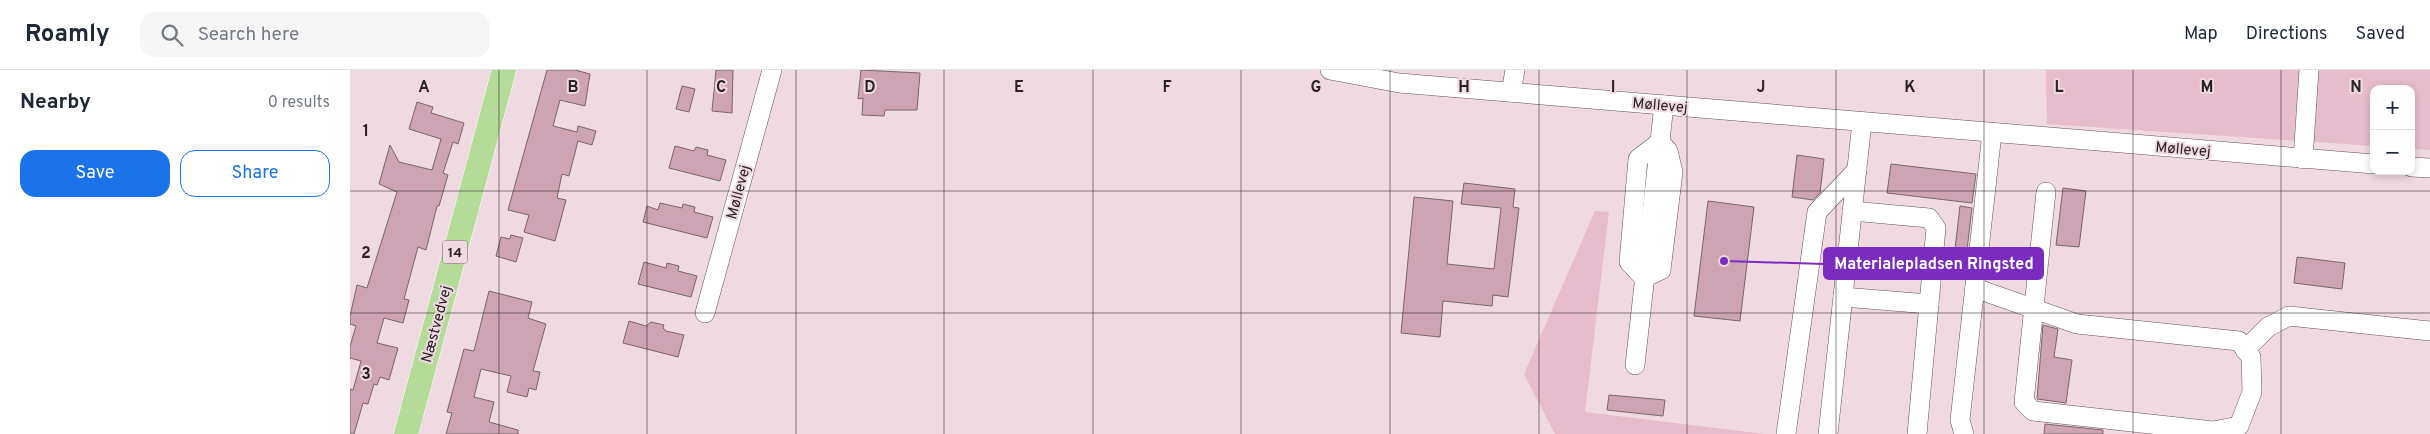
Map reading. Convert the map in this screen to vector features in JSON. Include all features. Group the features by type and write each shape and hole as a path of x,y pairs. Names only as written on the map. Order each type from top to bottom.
{"main road":[{"name":"Næstvedvej","path":"406,434 504,70"},
{"name":"Næstvedvej","path":"423,434 520,70"}],"street":[{"name":"Møllevej","path":"705,314 772,70"},
{"name":"Møllevej","path":"1330,70 1399,83 2370,164"},
{"path":"1511,92 1515,70"},
{"path":"2303,158 2309,70"},
{"path":"1635,365 1664,105"},
{"path":"1828,434 1862,122"},
{"path":"1964,434 1960,420 1992,133"},
{"path":"1644,278 1629,262 1638,159 1660,142"},
{"path":"2415,167 2430,168"},
{"path":"1786,434 1816,212 1857,170"},
{"path":"1975,288 2035,310 2077,324 2239,341 2250,357 2252,392 2239,426 2213,431 2032,411 2024,402 2035,310 2046,192"},
{"path":"1852,211 1929,218 1936,228 1917,434"},
{"path":"1843,297 1929,304"},
{"path":"2245,350 2268,327 2290,316 2430,331"}],"shaded area":[{"path":"2046,70 2430,70 2430,150 2415,149 2415,85 2370,85 2370,146 2047,124"},
{"path":"1595,211 1609,212 1585,412 1764,434 1555,434 1524,374"}],"building":[{"path":"547,70 575,70 590,74 585,106 560,100 553,126 577,132 578,126 596,131 592,145 578,141 569,176 562,174 557,198 566,200 555,241 524,232 529,215 508,210"},
{"path":"716,70 733,70 732,113 712,111"},
{"path":"861,70 920,73 917,110 885,110 884,116 862,115 863,98 858,99"},
{"path":"682,86 695,89 689,112 676,109"},
{"path":"417,102 433,107 431,113 464,123 458,144 453,142 443,173 448,175 439,206 437,206 426,250 418,247 404,299 409,300 403,323 384,318 377,343 398,348 389,380 380,377 377,385 374,384 368,404 363,403 354,434 350,434 350,389 353,390 361,361 350,358 350,346 356,326 350,324 350,316 357,285 367,288 397,192 379,184 390,145 399,162 432,170 441,139 409,129"},
{"path":"675,146 694,151 696,147 708,150 707,155 726,160 720,181 669,168"},
{"path":"1797,155 1824,159 1820,193 1813,200 1792,197"},
{"path":"1891,164 1976,174 1972,203 1887,193"},
{"path":"1464,183 1515,189 1513,207 1519,208 1508,297 1493,295 1492,306 1443,301 1440,337 1401,333 1414,197 1453,201 1447,264 1494,269 1501,208 1461,204"},
{"path":"2063,188 2086,191 2079,247 2056,245"},
{"path":"1708,201 1754,207 1740,321 1694,316"},
{"path":"660,203 682,208 683,204 695,207 694,212 713,217 707,238 643,222 647,206 658,210"},
{"path":"1960,206 1972,208 1965,267 1953,266"},
{"path":"511,235 523,238 516,262 496,256 501,237 510,239"},
{"path":"2297,257 2345,263 2342,289 2294,283"},
{"path":"644,262 666,268 667,263 679,266 678,271 697,276 691,297 638,284"},
{"path":"489,291 532,302 528,318 546,324 533,371 540,372 536,390 529,388 527,397 507,392 511,376 481,369 474,397 494,402 489,422 518,430 518,434 446,434 452,413 447,412 464,349 474,351"},
{"path":"629,321 646,326 651,322 664,325 663,328 666,331 684,335 678,357 623,343"},
{"path":"2043,325 2058,329 2054,357 2072,360 2066,403 2037,399"},
{"path":"1609,395 1665,400 1663,416 1607,410"},
{"path":"2045,424 2103,430 2103,434 2044,434"}],"place":[{"name":"Materialepladsen Ringsted","path":"1724,261"}]}
